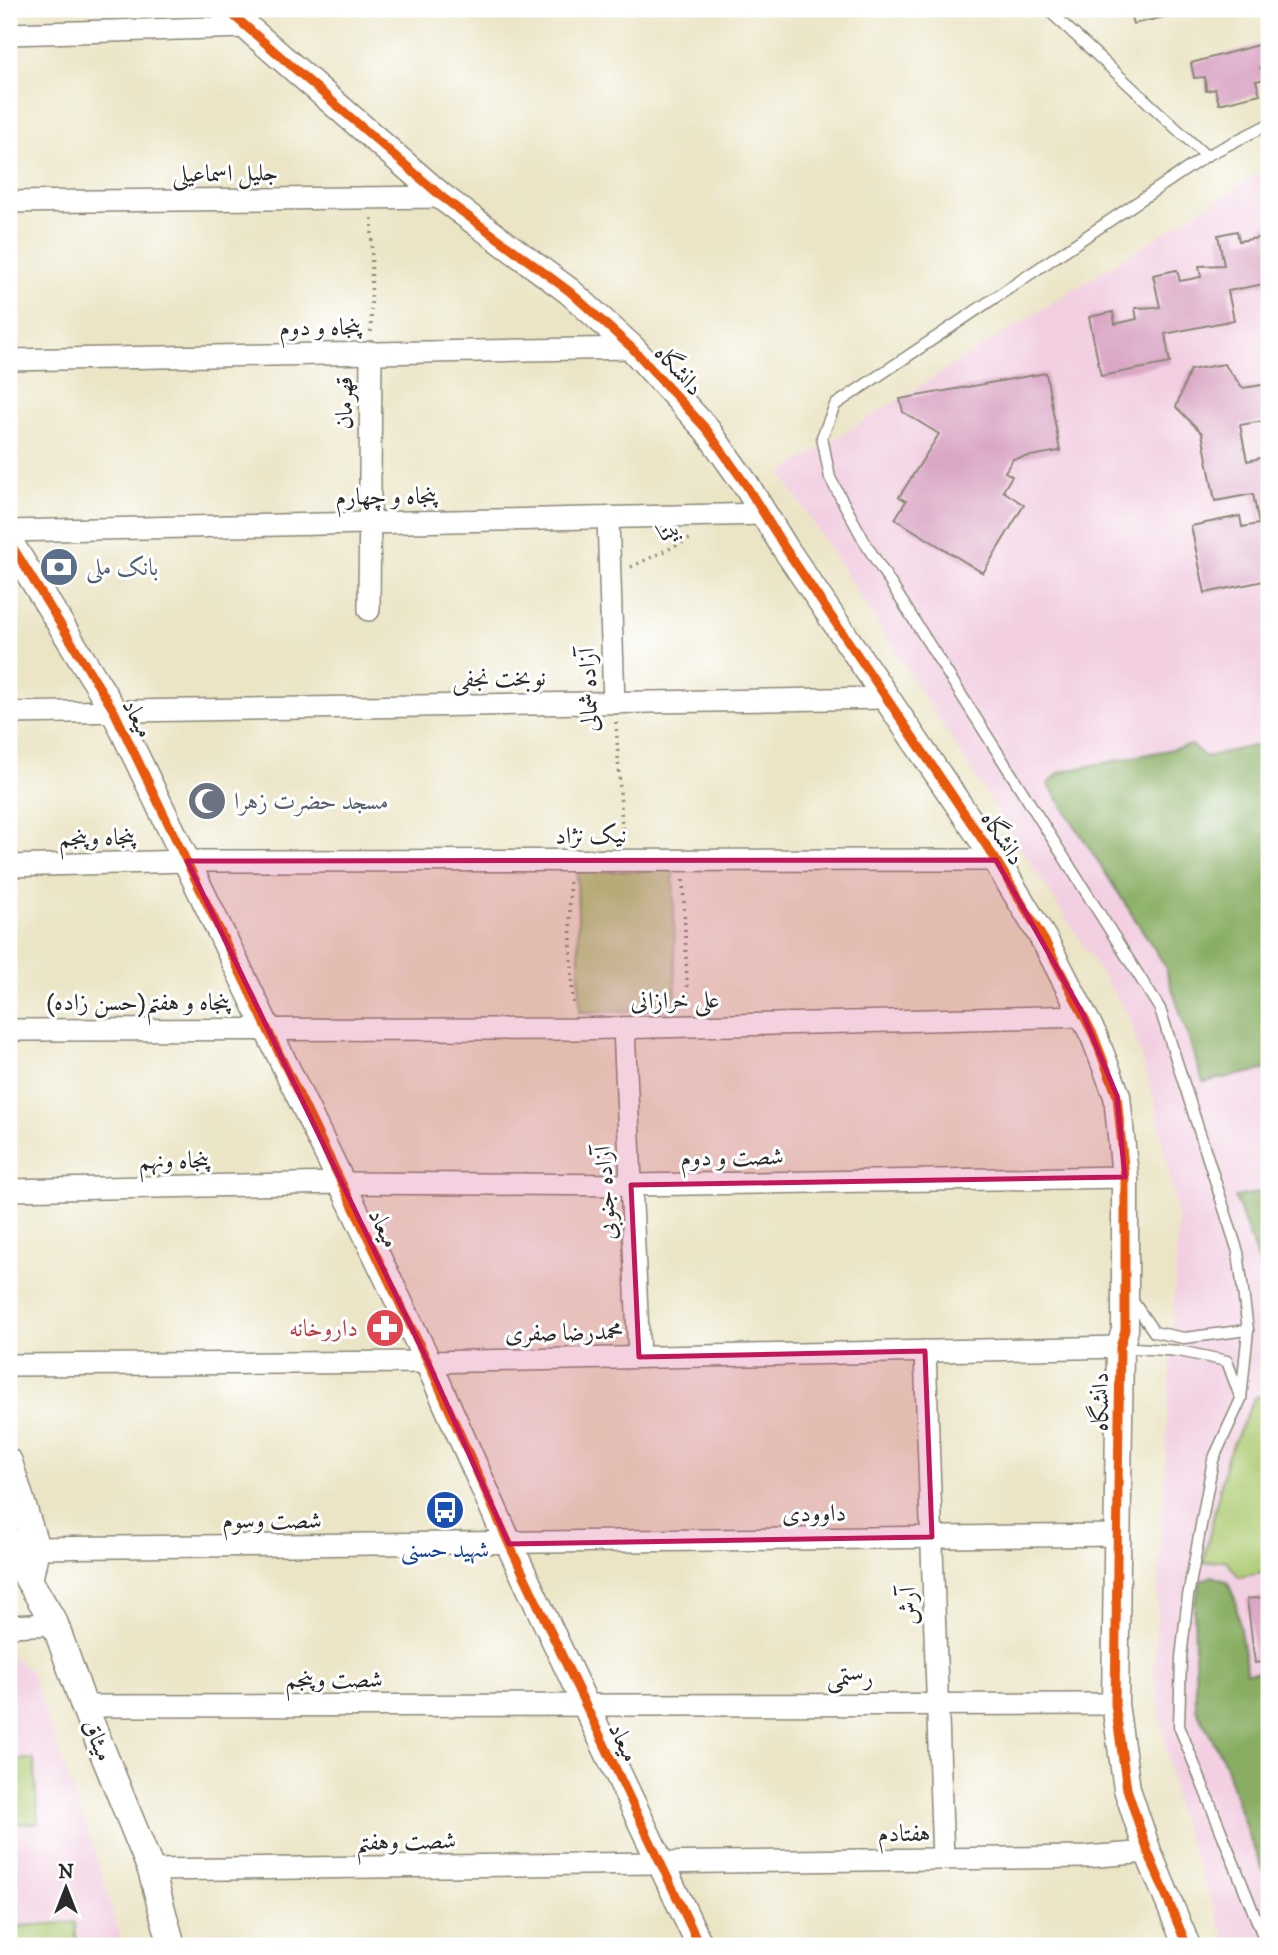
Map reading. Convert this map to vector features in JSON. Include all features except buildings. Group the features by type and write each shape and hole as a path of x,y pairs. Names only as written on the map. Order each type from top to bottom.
{"street":[{"name":"دانشگاه","path":"226,9 442,197 569,290 632,348 707,430 996,860 1046,943 1084,1016 1117,1096 1125,1177 1125,1330 1120,1347 1115,1704 1127,1789 1148,1852 1187,1946"},
{"path":"9,34 247,27"},
{"name":"جلیل اسماعیلی","path":"9,202 442,197"},
{"name":"پنجاه و دوم","path":"9,360 632,348"},
{"name":"قهرمان","path":"369,610 371,352"},
{"name":"پنجاه و چهارم","path":"9,531 764,514"},
{"name":"آزاده شمالی","path":"608,518 614,703"},
{"name":"میعاد","path":"9,541 114,711 428,1362 509,1544 700,1946"},
{"name":"نوبخت نجفی","path":"9,713 885,698"},
{"name":"نیک نژاد","path":"187,861 568,863 683,860 996,860"},
{"name":"پنجاه وپنجم","path":"9,866 187,861"},
{"name":"علی خرازانی","path":"267,1028 574,1029 1084,1016"},
{"name":"(حسن زاده)پنجاه و هفتم","path":"9,1030 267,1028"},
{"name":"آزاده جنوبی","path":"624,1028 639,1357"},
{"name":"شصت و دوم","path":"341,1183 631,1185 1125,1177"},
{"name":"پنجاه ونهم","path":"9,1190 341,1183"},
{"name":"محمدرضا صفری","path":"9,1365 428,1362 1120,1347"},
{"name":"آرش","path":"925,1351 943,1859"},
{"path":"9,1462 36,1548 29,1581"},
{"name":"داوودی","path":"509,1544 1119,1535"},
{"name":"میثاق","path":"9,1541 55,1624 84,1706 151,1870 172,1946"},
{"name":"شصت وسوم","path":"36,1548 509,1544"},
{"path":"9,1626 55,1624"},
{"name":"رستمی","path":"585,1704 1115,1704"},
{"name":"شصت وپنجم","path":"84,1706 585,1704"},
{"name":"هفتادم","path":"661,1864 1086,1857 1148,1852"},
{"name":"شصت وهفتم","path":"151,1870 661,1864"}],"lane":[{"path":"1047,9 1206,156"},
{"path":"1267,1946 1179,1726 1181,1658 1188,1596 1213,1460 1241,1399 1248,1330 1238,1252 1160,1009 867,546 830,478 822,436 835,405 1206,156 1269,124"},
{"path":"1124,1289 1154,1332 1184,1338 1248,1330"},
{"path":"1120,1347 1179,1351 1227,1360 1241,1399"}],"path":[{"path":"683,860 688,1026"},
{"path":"568,863 574,1029"}],"highlighted area":[{"path":"996,860 1084,1016 1117,1096 1125,1177 631,1185 639,1357 925,1351 932,1537 509,1544 428,1362 187,861"}],"shaded area":[{"path":"1269,167 1269,1946 1228,1946 1176,1808 1154,1674 1178,1220 1154,1099 1128,1015 781,473"},
{"path":"9,1655 30,1670 92,1843 123,1946 9,1946"}],"green space":[{"path":"1269,742 1269,1069 1203,1082 1164,964 1048,784 1060,772 1192,745 1205,757"},
{"path":"673,870 676,1010 580,1012 577,872"},
{"path":"1269,1191 1269,1291 1235,1197"},
{"path":"1269,1396 1269,1572 1239,1577 1226,1560 1203,1563 1227,1457 1255,1397"},
{"path":"1212,1576 1227,1581 1235,1599 1247,1673 1269,1671 1269,1884 1247,1832 1224,1761 1196,1709 1194,1604 1201,1581"},
{"path":"34,1759 38,1823 9,1824 9,1760"},
{"path":"75,1922 77,1946 9,1946 9,1927"}],"cycle path":[{"path":"226,9 442,197 569,291 632,348 707,430 996,860 1046,943 1094,1036 1117,1096 1125,1177 1125,1330 1120,1347 1115,1704 1127,1789 1148,1852 1187,1946"},
{"path":"9,541 114,711 428,1362 509,1544 700,1946"}],"place":[{"name":"بانک ملی","path":"59,567"},
{"name":"مسجد حضرت زهرا","path":"207,801"},
{"name":"داروخانه","path":"385,1328"},
{"name":"شهید حسنی","path":"445,1510"}]}
